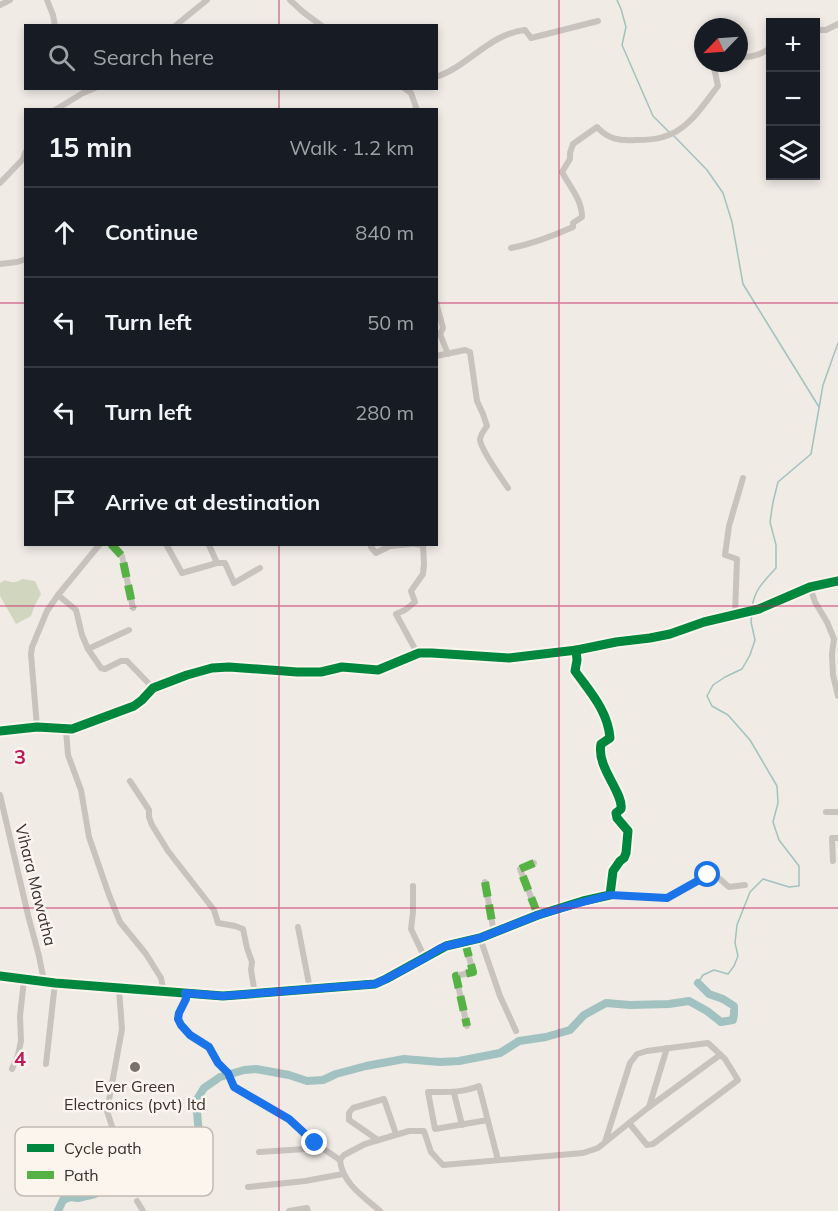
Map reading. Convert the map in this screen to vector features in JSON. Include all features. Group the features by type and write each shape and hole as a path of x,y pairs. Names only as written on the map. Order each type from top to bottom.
{"street":[{"path":"0,5 10,0"},
{"path":"47,0 55,24"},
{"path":"177,24 207,0"},
{"path":"295,2 303,12 319,24"},
{"path":"438,76 450,73 496,39 518,30 525,30 531,38 598,21"},
{"path":"820,30 826,30 838,24"},
{"path":"748,57 766,51"},
{"path":"511,248 531,244 564,231 573,227 573,223 582,217 582,210 574,191 562,172 570,159 573,144 597,127 611,138 625,141 666,137 688,123 718,86 715,72"},
{"path":"407,90 411,93 416,108"},
{"path":"411,93 415,90"},
{"path":"58,108 82,91"},
{"path":"0,183 24,156"},
{"path":"0,264 24,260"},
{"path":"438,309 443,328 440,334 448,354"},
{"path":"438,356 465,350 470,352 477,401 487,426 480,441 508,488"},
{"path":"735,615 737,559 725,555 729,526 743,478"},
{"path":"37,728 32,646 47,611 98,546"},
{"path":"113,546 122,556 133,608"},
{"path":"167,546 182,573 217,563 225,563 234,583 260,568"},
{"path":"209,546 217,563"},
{"path":"370,547 376,553 390,546"},
{"path":"415,655 396,614 415,602 411,591 423,574 423,546"},
{"path":"0,730 72,729 134,706 153,688 212,668 230,667 297,672 321,672 342,667 378,670 415,655 432,653 509,658 576,650 670,634 704,622 759,609 810,587 838,581"},
{"path":"810,587 834,639 833,675 838,696"},
{"path":"58,595 76,610 88,649 101,668 105,669 126,661 153,688"},
{"path":"88,649 129,630"},
{"path":"576,650 575,671 604,713 609,727 610,738 601,744 600,750 608,776 622,803 621,809 616,813 617,818 628,831 626,853 613,871 610,895"},
{"path":"66,730 68,754 81,790 89,837 109,895 120,922 146,954 161,978 162,991"},
{"path":"130,781 149,810 152,825 168,851 214,910 218,923 243,929 252,962 255,994"},
{"name":"Vihara Mawatha","path":"0,795 44,981"},
{"path":"826,812 838,812"},
{"path":"833,861 832,838 838,838"},
{"path":"534,863 520,869 538,915"},
{"path":"0,976 55,983 223,996 375,984 446,946 480,938 538,915 583,902 610,895 667,898 708,875 714,874 729,887 745,885"},
{"path":"485,882 494,933"},
{"path":"413,886 411,929 425,958"},
{"path":"298,927 310,989"},
{"path":"480,938 500,996 516,1031"},
{"path":"465,942 472,972 456,976 467,1026"},
{"path":"12,1069 21,1041 20,1016 24,980"},
{"path":"46,1064 55,983"},
{"path":"112,1127 106,1111 122,1029 119,988"},
{"path":"185,993 186,999 178,1019 181,1025 190,1035 209,1047 218,1063 229,1075 234,1087 289,1119 321,1148 340,1160"},
{"path":"605,1142 630,1063 637,1054 708,1043 725,1059 738,1080 653,1144 647,1145 629,1123"},
{"path":"649,1107 667,1048"},
{"path":"424,1131 430,1152 443,1165 583,1153 598,1148 720,1055"},
{"path":"435,1129 428,1092 454,1092 479,1086 498,1160"},
{"path":"454,1092 462,1125"},
{"path":"378,1140 349,1120 349,1113 353,1108 384,1099 396,1134"},
{"path":"380,1211 353,1188 343,1174 340,1160 344,1155 365,1144 396,1134 488,1120"},
{"path":"259,1152 321,1148"},
{"path":"248,1187 343,1174"},
{"path":"136,1201 142,1211"},
{"path":"289,1211 307,1208 308,1211"}],"green space":[{"path":"22,579 35,581 41,594 31,616 16,624 0,596 0,583 5,580 14,582"}],"waterway":[{"path":"617,0 626,27 622,45 653,116 670,133"},
{"path":"674,136 707,170 723,193 732,222 743,284 819,407"},
{"path":"752,608 757,591 776,568 776,545 770,522 778,482 811,454 823,385 838,343"},
{"path":"698,983 703,975 714,970 728,974 734,966 738,956 735,943 737,925 750,892 763,879 789,887 799,886 799,866 779,840 773,822 778,803 777,786 750,740 728,715 712,706 707,696 713,685 742,669 750,655 755,640 751,622 752,613"},
{"path":"198,1127 196,1101 204,1088 220,1077 244,1070 256,1069 307,1081 323,1080 366,1066 404,1059 459,1061 500,1053 519,1041 570,1030 584,1015 606,1003 630,1005 689,1001 721,1022 733,1020 734,1006 709,994 698,983"},
{"path":"58,1211 63,1200 86,1196"}],"marked path":[{"path":"113,546 122,556 133,608"},
{"path":"534,863 520,869 538,915"},
{"path":"485,882 494,933"},
{"path":"465,942 473,972 456,976 467,1026"}],"cycle path":[{"path":"0,731 37,727 72,729 134,706 153,688 212,668 297,672 321,672 342,667 378,670 419,653 509,658 577,650 670,634 704,622 759,609 810,587 838,581"},
{"path":"0,976 55,983 223,996 375,984 446,946 480,938 538,915 610,895 613,871 626,853 628,831 617,818 616,813 621,809 621,803 602,762 601,744 610,738 609,728 602,710 575,671 576,650"}],"place":[{"name":"Ever Green Electronics (pvt) ltd","path":"135,1067"}],"route":[{"path":"315,1143 289,1119 234,1087 228,1073 218,1063 209,1047 190,1035 181,1025 178,1019 186,999 185,993 223,996 375,984 446,946 480,938 538,915 610,895 667,898 708,875"}]}
